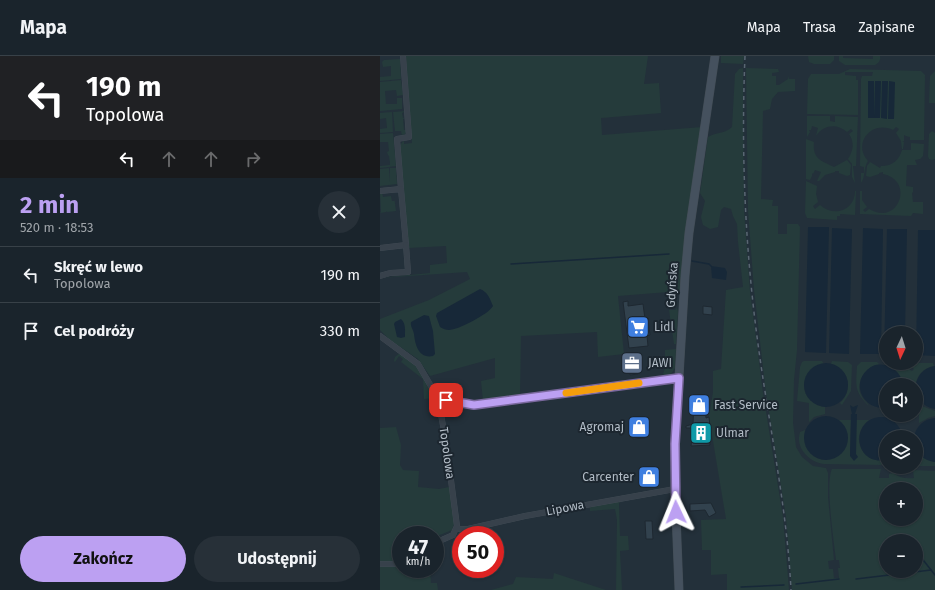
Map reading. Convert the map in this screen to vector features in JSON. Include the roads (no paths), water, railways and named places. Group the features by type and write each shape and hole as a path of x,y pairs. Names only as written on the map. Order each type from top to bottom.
{"main road":[{"name":"Gdyńska","path":"679,590 675,489 675,444 688,243 715,56"}],"street":[{"path":"380,276 390,273 408,272 397,139 409,137 403,56"},
{"path":"380,191 401,189"},
{"path":"380,248 406,245"},
{"path":"380,336 418,364 438,398 474,405 679,378"},
{"name":"Topolowa","path":"440,399 440,409 446,442 456,526"},
{"name":"Lipowa","path":"484,526 525,516 675,489"},
{"path":"380,564 392,564"}],"water":[{"path":"868,81 874,81 874,118 868,118"},
{"path":"875,81 881,81 880,118 874,118"},
{"path":"882,81 888,81 887,119 881,118"},
{"path":"889,81 895,82 894,119 888,119"},
{"path":"808,227 829,227 826,353 805,352"},
{"path":"832,228 852,229 849,354 829,353"},
{"path":"863,228 883,229 881,326 879,326 879,354 860,354"},
{"path":"887,229 907,229 905,326 885,326"},
{"path":"918,230 935,230 935,356 923,355 923,326 916,326"},
{"path":"711,266 725,268 727,272 726,280 712,278"},
{"path":"480,289 487,294 493,306 486,313 473,321 453,329 449,330 440,327 436,316 437,313"},
{"path":"424,315 429,316 433,331 435,354 433,356 424,355 421,353 415,342 414,332 411,325 411,322"},
{"path":"401,319 404,325 405,337 401,338 397,337 394,324"},
{"path":"826,363 838,367 844,373 848,385 844,397 838,403 826,407 814,403 808,397 804,385 808,373 814,367"},
{"path":"879,364 879,370 895,370 901,378 879,378 879,407 869,403 860,391 862,376 867,370"},
{"path":"935,366 935,409 923,403 923,378 918,378 927,369"},
{"path":"850,405 853,407 858,405 855,414 857,414 856,454 858,457 854,461 850,456 852,414"},
{"path":"826,416 838,420 844,426 848,438 844,450 838,456 826,460 814,456 808,450 804,438 808,426 814,420"},
{"path":"879,418 879,422 894,422 901,430 879,430 879,460 875,460 867,456 861,449 861,431 865,424 873,419"},
{"path":"935,418 935,462 929,461 923,457 923,430 917,430 921,424 927,420"}],"waterway":[{"path":"511,264 669,254"},
{"path":"692,261 709,264 711,266"},
{"path":"923,560 935,575"},
{"path":"856,579 931,570"},
{"path":"796,584 839,579"},
{"path":"741,587 784,585"}],"railway":[{"path":"745,56 744,164 750,272 762,375 786,528 791,590"}],"place":[{"name":"Lidl","path":"638,327"},
{"name":"JAWI","path":"632,363"},
{"name":"Fast Service","path":"699,405"},
{"name":"Agromaj","path":"639,427"},
{"name":"Ulmar","path":"701,433"},
{"name":"Carcenter","path":"649,477"}]}
